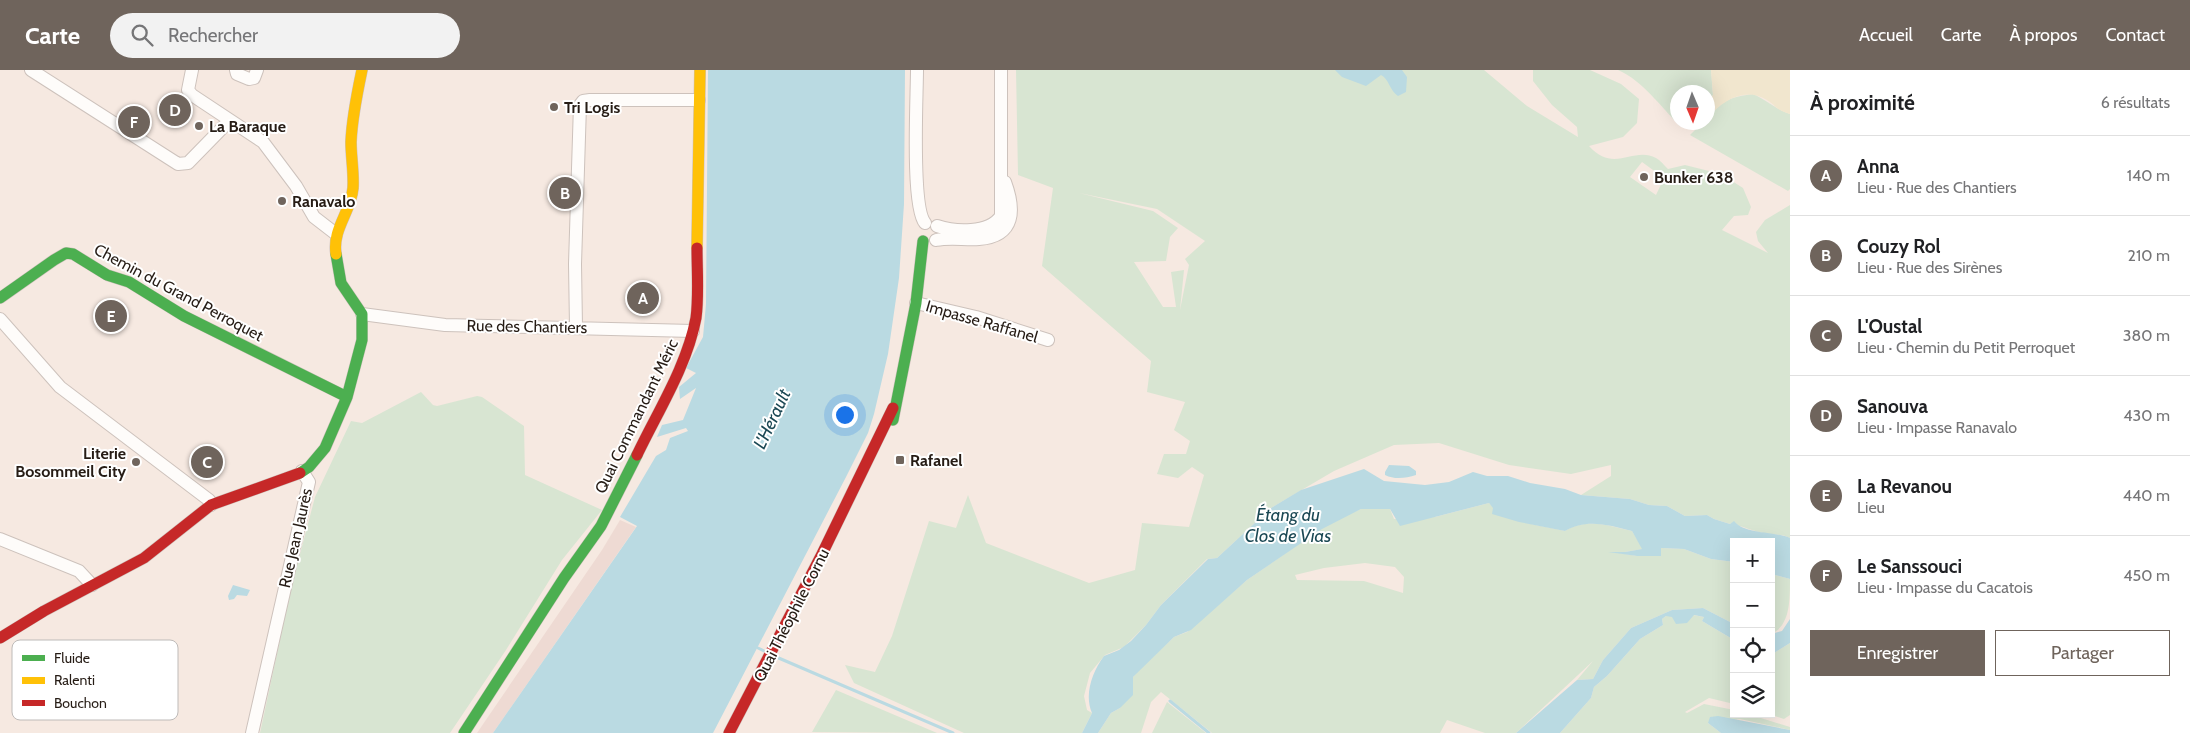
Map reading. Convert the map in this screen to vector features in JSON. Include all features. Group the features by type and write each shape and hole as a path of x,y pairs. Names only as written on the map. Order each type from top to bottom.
{"street":[{"path":"31,70 178,164 188,163 229,121"},
{"path":"192,70 188,90 192,95 229,121 264,142 296,186 314,217 336,234"},
{"path":"236,70 237,74 249,79 254,78 257,70"},
{"path":"362,70 353,114 351,144 353,188 350,202 336,234 334,247 341,283 362,314"},
{"name":"Quai Commandant Méric","path":"464,733 564,578 601,526 675,378 693,331 696,316 698,267 700,70"},
{"path":"917,70 917,196 922,218 939,232 930,240"},
{"path":"1001,70 1002,212 995,223 990,226 979,229 931,224 919,230 919,236 930,240 979,239 1001,232 1008,225 1012,212 1009,192 1002,175"},
{"path":"576,327 576,236 579,108 581,103 590,100 699,100"},
{"name":"Quai Théophile Cornu","path":"729,733 852,496 872,472 878,461 892,423 930,240"},
{"name":"Chemin du Grand Perroquet","path":"0,298 54,260 66,253 73,254 108,275 129,282 184,316 348,397"},
{"name":"Impasse Raffanel","path":"916,303 976,317 1048,340"},
{"name":"Rue des Chantiers","path":"362,314 445,325 693,331"},
{"name":"Rue Jean Jaurès","path":"252,733 309,482 302,471 315,461 325,448 348,397 362,340 362,314"},
{"path":"0,319 60,387 212,504"},
{"path":"0,638 44,611 144,558 212,504 287,480 302,471"},
{"path":"0,540 79,571 92,585"}],"shaded area":[{"path":"620,520 636,527 493,733 477,733 602,550"}],"green space":[{"path":"1016,70 1484,70 1527,106 1578,137 1577,127 1552,105 1533,81 1533,70 1590,70 1621,84 1639,99 1637,123 1623,137 1589,146 1598,154 1615,159 1648,155 1657,159 1668,169 1685,165 1721,174 1743,188 1751,207 1748,215 1734,216 1722,230 1768,253 1758,241 1756,232 1765,220 1790,205 1790,538 1782,535 1757,532 1737,525 1734,522 1730,524 1707,515 1685,516 1667,506 1649,505 1630,499 1581,495 1611,476 1611,465 1571,474 1509,465 1439,443 1394,445 1334,471 1271,508 1217,558 1207,559 1161,605 1146,625 1124,647 1105,655 1090,673 1084,696 1087,710 1092,713 1082,733 964,733 854,683 845,665 875,672 892,636 929,521 956,528 968,495 986,543 1089,583 1135,570 1142,523 1189,527 1204,475 1192,467 1178,478 1157,474 1164,454 1186,454 1190,441 1174,430 1185,402 1147,392 1151,361 1042,266 1053,188 1018,175","holes":["1642,162 1664,178 1656,195 1630,177","1079,193 1157,209 1205,241 1185,259 1189,265 1180,310 1184,270 1171,272 1176,307 1163,307 1134,262 1166,261 1170,237 1178,228 1153,211"]},
{"path":"1618,70 1711,70 1712,85 1670,85 1670,115 1644,88"},
{"path":"1753,94 1790,114 1790,189 1788,191 1690,135 1695,130 1715,130 1715,111 1723,103 1739,96"},
{"path":"421,392 433,405 437,406 477,396 482,397 524,426 525,475 602,510 562,560 506,650 450,733 260,733 291,588 315,497 351,421 362,423"},
{"path":"1489,503 1505,515 1515,519 1565,531 1581,524 1598,524 1632,531 1643,549 1614,552 1637,556 1661,556 1661,548 1684,549 1711,559 1730,561 1730,622 1703,608 1672,610 1631,628 1603,660 1593,679 1577,680 1593,661 1516,733 1485,733 1447,720 1440,733 1212,733 1161,692 1151,702 1141,733 1098,733 1111,713 1120,708 1133,677 1139,670 1174,637 1187,632 1247,580 1322,528 1361,509 1390,509 1394,519 1435,517","holes":["1365,563 1395,567 1404,577 1403,593 1364,581 1297,580 1295,575 1324,568"]},
{"path":"1775,575 1790,579 1788,612 1782,625 1775,631"},
{"path":"1693,615 1704,617 1702,621 1730,638 1730,703 1709,698 1685,712 1687,713 1704,704 1730,709 1730,718 1761,718 1790,727 1790,730 1740,719 1708,723 1721,733 1560,733 1591,698 1594,687 1607,676 1640,639 1663,625 1662,619 1666,616"},
{"path":"1790,643 1790,715 1784,719 1775,716 1775,652"},
{"path":"836,690 937,733 812,732"},
{"path":"1167,702 1206,733 1152,733"}],"sand":[{"path":"1711,70 1790,70 1790,114 1767,100 1750,94 1735,97 1715,111 1715,85 1712,85"}],"water":[{"name":"L'Hérault","path":"708,70 905,70 904,204 899,278 888,354 868,433 713,733 493,733 637,526 620,517 656,456 666,450 670,438 688,431 686,428 657,437 662,425 683,420 696,388 680,399 679,387 696,373 686,368 703,337 706,304"},
{"path":"1335,70 1402,70 1407,77 1406,92 1398,96 1381,75 1366,86 1342,77"},
{"path":"1389,465 1409,466 1416,471 1416,475 1400,478 1389,477 1385,475 1385,472"},
{"name":"Étang du Clos de Vias","path":"1364,469 1384,481 1425,485 1449,482 1473,472 1487,476 1508,476 1530,483 1565,489 1581,495 1630,499 1649,505 1667,506 1685,516 1707,515 1730,524 1734,521 1745,529 1790,538 1790,579 1775,575 1775,538 1730,538 1730,561 1711,559 1684,549 1661,548 1661,556 1637,556 1608,552 1642,549 1632,531 1606,525 1589,524 1573,527 1565,531 1519,522 1492,514 1493,508 1489,503 1400,526 1390,509 1361,509 1322,529 1247,580 1191,630 1174,637 1133,677 1133,695 1120,708 1111,713 1098,733 1082,733 1092,713 1089,699 1090,684 1104,656 1119,650 1131,641 1161,605 1208,559 1217,558 1271,508 1301,490"},
{"path":"233,585 250,590 247,596 237,595 234,599 229,600 228,596"},
{"path":"1703,608 1730,622 1730,638 1702,621 1704,617 1694,615 1687,623 1676,624 1672,617 1666,616 1662,619 1663,625 1640,639 1607,676 1594,687 1591,698 1560,733 1516,733 1577,680 1593,679 1603,660 1631,628 1672,610"},
{"path":"1790,619 1790,643 1775,652 1775,633 1782,631"},
{"path":"1718,716 1790,730 1790,733 1721,733 1708,723 1710,717"}],"waterway":[{"path":"758,648 764,651"},
{"path":"774,656 953,733"},
{"path":"1170,701 1209,733"}],"traffic: fast":[{"path":"893,420 916,303 923,241"},
{"path":"0,298 54,260 66,253 73,254 107,275 129,282 184,316 347,397"},
{"path":"300,473 309,467 325,448 347,397 362,340 362,314 341,283 336,254"},
{"path":"464,733 564,578 601,526 637,455"}],"traffic: slow":[{"path":"336,254 339,228 352,197 352,133 362,70"},
{"path":"697,248 700,70"}],"traffic: jam":[{"path":"637,455 679,371 692,336 697,301 697,248"},
{"path":"729,733 822,554 893,408"},
{"path":"0,638 44,611 144,558 211,505 300,473"}],"place":[{"name":"Tri Logis","path":"554,107"},
{"name":"Sanouva","path":"175,110"},
{"name":"Le Sanssouci","path":"134,122"},
{"name":"La Baraque","path":"199,126"},
{"name":"Bunker 638","path":"1644,177"},
{"name":"Couzy Rol","path":"565,193"},
{"name":"Ranavalo","path":"282,201"},
{"name":"Anna","path":"643,298"},
{"name":"La Revanou","path":"111,316"},
{"name":"Rafanel","path":"900,460"},
{"name":"Literie Bosommeil City","path":"136,462"},
{"name":"L'Oustal","path":"207,462"}]}
